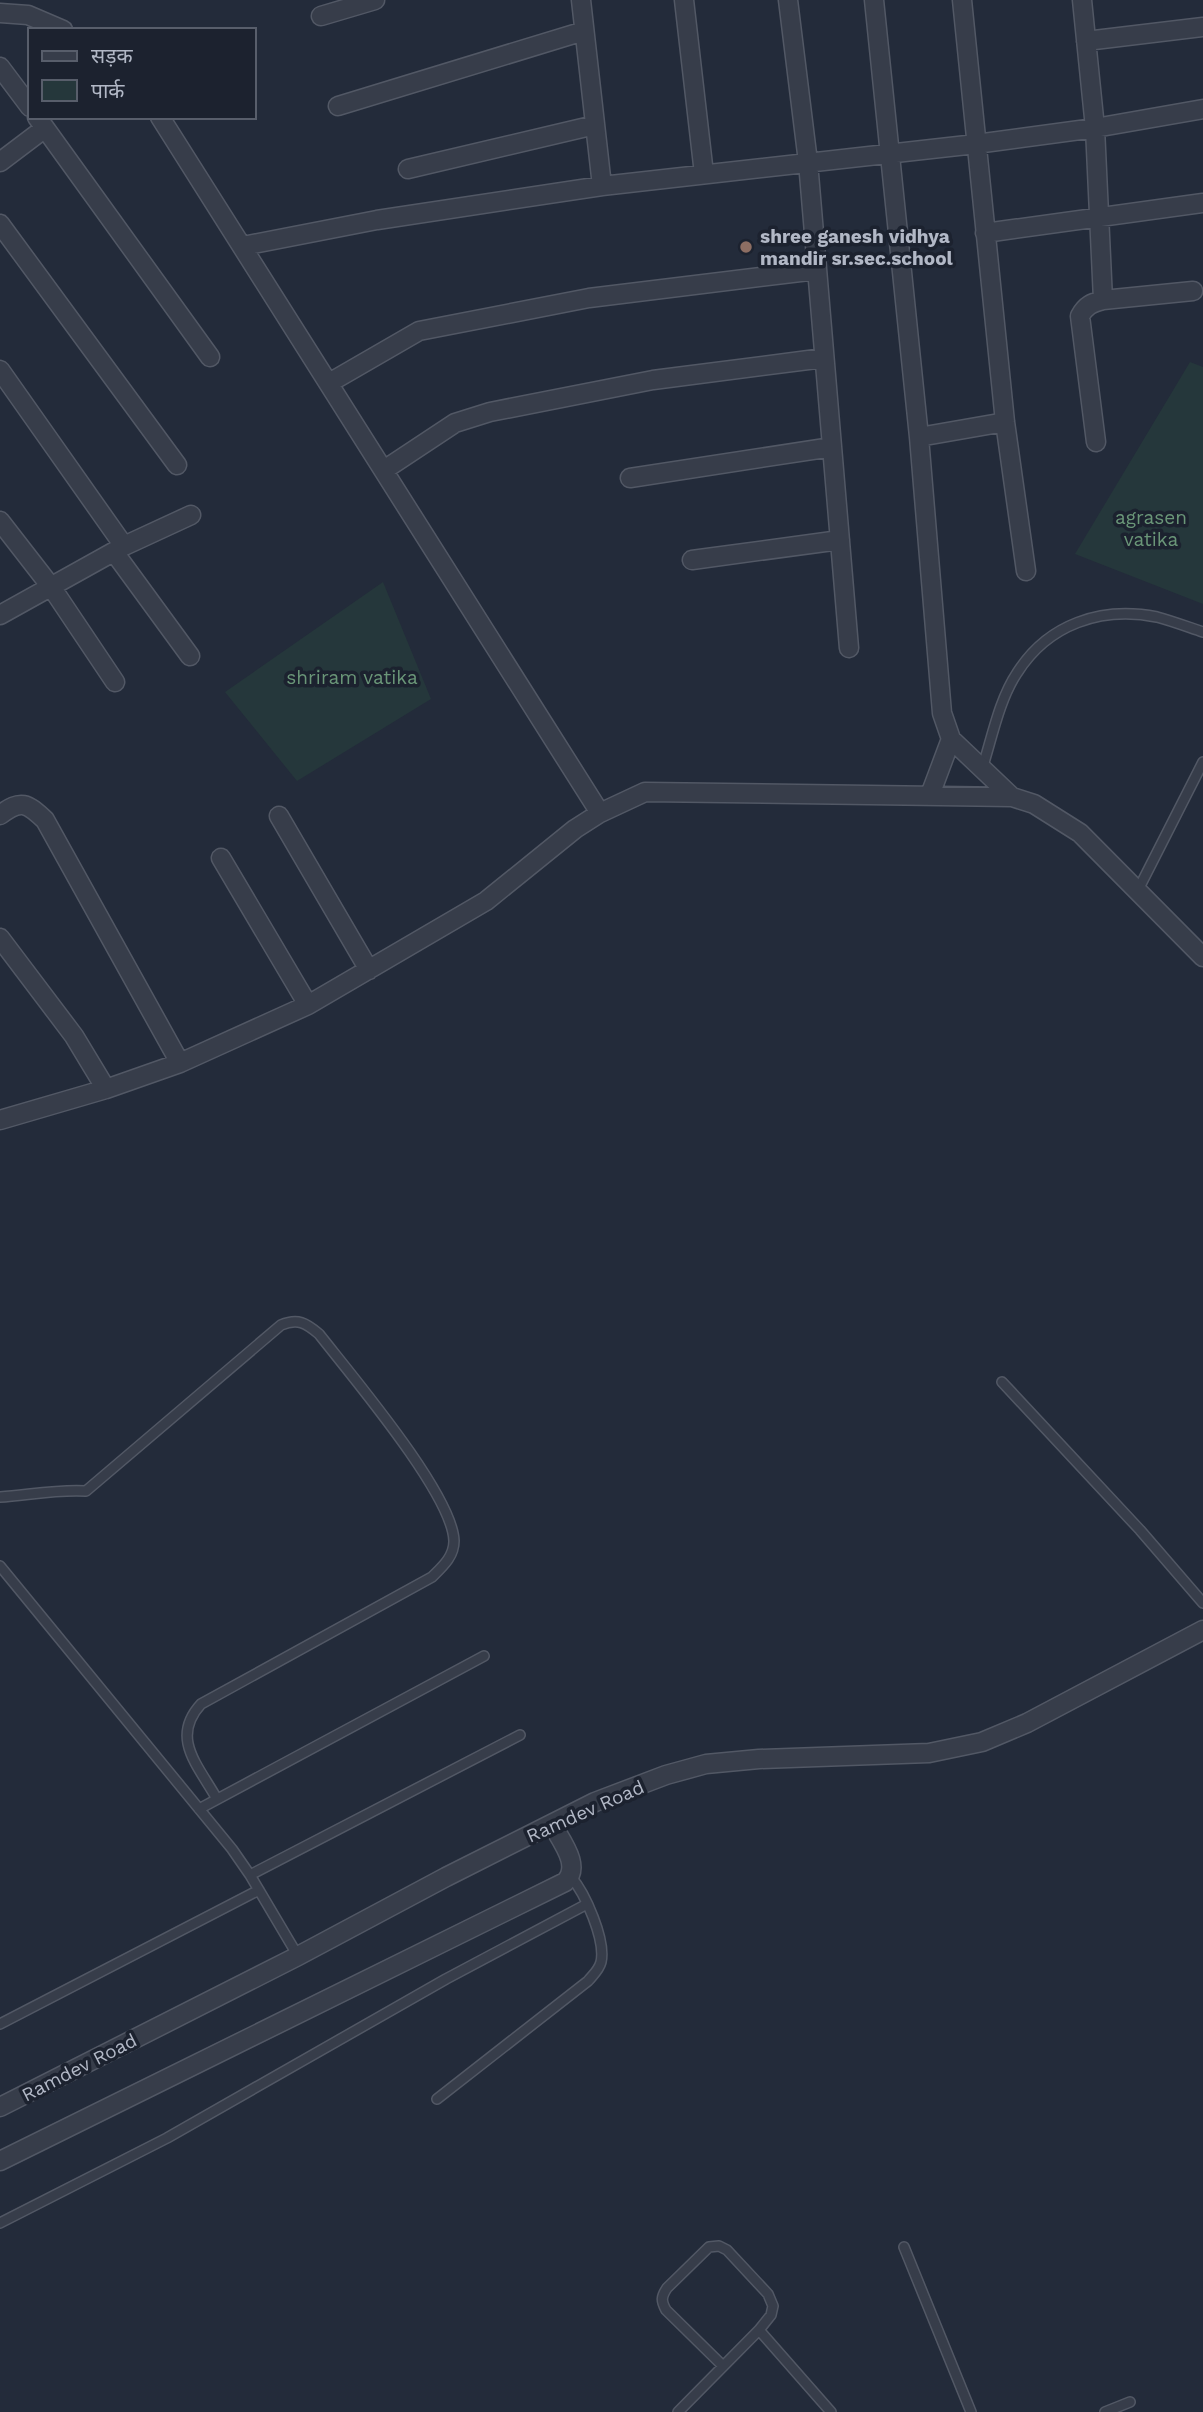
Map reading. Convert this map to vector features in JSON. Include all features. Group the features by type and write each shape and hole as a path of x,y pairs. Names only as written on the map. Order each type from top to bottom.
{"street":[{"path":"321,16 375,0"},
{"path":"581,0 602,186"},
{"path":"684,0 705,174"},
{"path":"788,0 807,162 849,648"},
{"path":"874,0 919,437 942,712 951,739 1012,797"},
{"path":"962,0 1005,422 1026,571"},
{"path":"1082,0 1095,128 1103,300"},
{"path":"0,13 28,15 58,28"},
{"path":"1086,41 1203,27"},
{"path":"338,106 584,31"},
{"path":"0,67 28,104"},
{"path":"243,246 377,220 602,186 976,144 1095,128 1203,109"},
{"path":"161,119 600,813"},
{"path":"0,162 41,123 209,357"},
{"path":"408,169 595,125"},
{"path":"985,233 1203,203"},
{"path":"0,224 177,465"},
{"path":"329,383 419,331 589,298 817,271"},
{"path":"1096,442 1080,316 1090,303 1103,300 1193,291"},
{"path":"384,470 456,423 490,412 653,380 824,358"},
{"path":"0,370 190,656"},
{"path":"919,437 1005,422"},
{"path":"630,478 832,447"},
{"path":"0,615 119,549 191,515"},
{"path":"0,521 52,588 116,682"},
{"path":"692,560 840,540"},
{"path":"930,795 951,739"},
{"path":"0,1120 106,1089 180,1063 308,1005 486,901 575,829 600,813 645,792 1012,797 1034,804 1080,833 1203,957"},
{"path":"0,815 17,804 25,804 45,821 180,1063"},
{"path":"279,816 369,970"},
{"path":"221,859 308,1005"},
{"path":"0,938 74,1036 106,1089"},
{"name":"Ramdev Road","path":"0,2106 595,1802 666,1775 706,1764 759,1759 929,1753 982,1741 1027,1723 1203,1630"},
{"path":"0,2161 565,1882 572,1870 563,1844 552,1824"}],"lane":[{"path":"982,769 1006,696 1017,673 1041,643 1070,624 1093,616 1118,613 1157,617 1203,632"},
{"path":"1138,890 1203,762"},
{"path":"0,1497 50,1494 66,1490 86,1491 271,1333 290,1321 299,1321 319,1334 417,1462 444,1508 451,1526 454,1542 451,1555 432,1577 201,1704 190,1715 186,1741 217,1799"},
{"path":"1002,1382 1140,1530 1203,1603"},
{"path":"0,1566 199,1808 250,1875 298,1956"},
{"path":"199,1808 484,1656"},
{"path":"250,1875 520,1735"},
{"path":"437,2099 588,1981 597,1970 601,1960 601,1946 572,1870"},
{"path":"0,2024 259,1890"},
{"path":"0,2223 167,2138 446,1979 587,1904"},
{"path":"678,2412 759,2330 771,2315 773,2306 768,2294 727,2250 719,2246 709,2247 667,2288 662,2296 662,2303 723,2366"},
{"path":"904,2247 971,2412"},
{"path":"759,2330 831,2412"},
{"path":"1105,2412 1130,2402"}],"green space":[{"name":"agrasen vatika","path":"1190,362 1203,367 1203,604 1075,554"},
{"name":"shriram vatika","path":"383,582 431,699 297,781 225,692"}],"place":[{"name":"shree ganesh vidhya mandir sr.sec.school","path":"746,247"}]}
